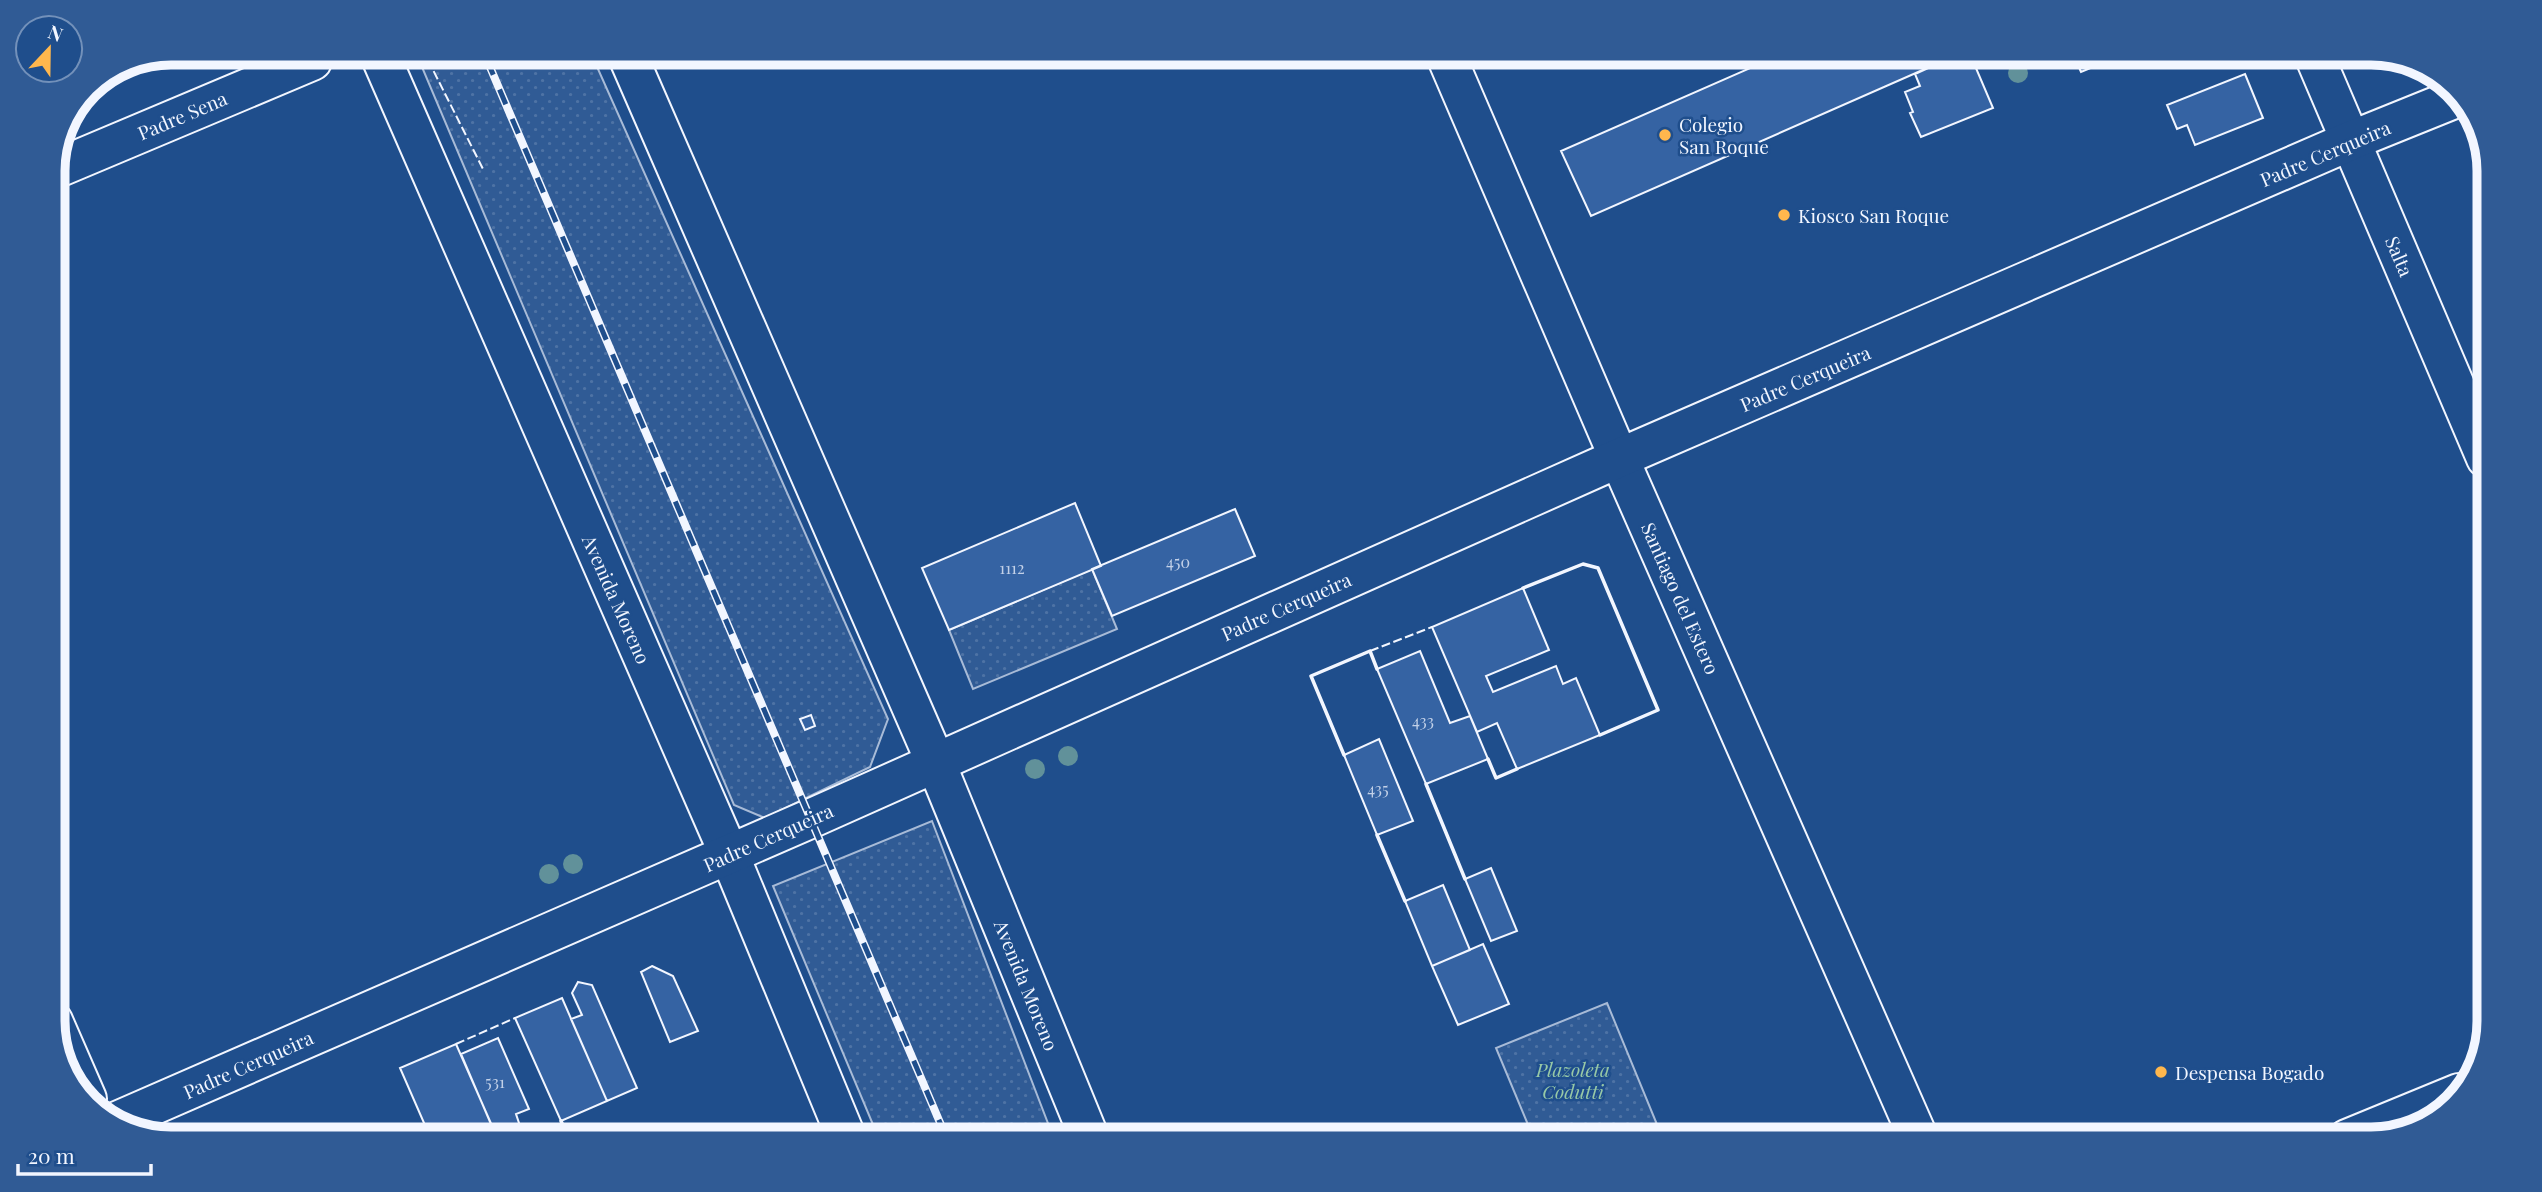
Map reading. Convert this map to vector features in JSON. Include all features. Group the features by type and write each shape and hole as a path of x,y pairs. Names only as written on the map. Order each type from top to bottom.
{"street":[{"name":"Padre Sena","path":"65,165 302,65"},
{"name":"Avenida Moreno","path":"384,65 729,854 842,1127"},
{"name":"Avenida Moreno","path":"632,65 935,761 1085,1127"},
{"name":"Santiago del Estero","path":"1450,65 1619,458 1914,1127"},
{"name":"Salta","path":"2318,65 2477,437"},
{"name":"Padre Cerqueira","path":"126,1117 729,854 1619,458 2350,141 2450,100"},
{"path":"2377,1127 2442,1100"}],"green space":[{"path":"421,65 596,65 888,719 870,767 765,818 734,805"},
{"path":"1092,569 1117,629 973,689 949,630"},
{"path":"932,821 1049,1127 874,1127 773,886"},
{"name":"Plazoleta Codutti","path":"1607,1003 1658,1127 1529,1127 1496,1048"}],"building":[{"path":"1757,65 1934,65 1591,216 1561,151"},
{"path":"1935,65 1975,65 1993,108 1921,137 1910,113 1913,112 1905,92 1920,86 1915,74"},
{"path":"2078,65 2098,65 2081,72"},
{"path":"2245,74 2263,118 2195,145 2187,125 2177,129 2167,105"},
{"path":"1075,503 1101,566 949,630 922,568"},
{"path":"1235,509 1255,556 1112,616 1092,569"},
{"path":"1523,588 1549,650 1486,676 1493,692 1556,666 1563,684 1576,678 1600,735 1517,769 1497,723 1477,732 1432,627"},
{"path":"1420,651 1450,723 1470,716 1488,759 1426,784 1377,669"},
{"path":"811,715 815,726 805,730 800,719"},
{"path":"1379,739 1413,821 1377,835 1344,755"},
{"path":"1491,868 1517,931 1491,941 1465,879"},
{"path":"1443,885 1470,950 1432,966 1405,901"},
{"path":"1483,944 1509,1004 1458,1025 1432,966"},
{"path":"652,966 673,976 698,1031 670,1042 641,972"},
{"path":"578,982 592,985 637,1088 607,1101 571,1019 582,1015 572,993"},
{"path":"562,998 607,1101 561,1121 515,1018"},
{"path":"498,1038 529,1109 516,1114 520,1126 492,1127 461,1054"},
{"path":"456,1044 493,1127 426,1127 400,1068"}],"railway":[{"path":"489,65 942,1127"}],"fence":[{"path":"431,65 483,169"},
{"path":"1370,651 1432,627"},
{"path":"456,1044 515,1018"}],"wall":[{"path":"1523,588 1583,564 1598,568 1658,710 1600,735"},
{"path":"1344,755 1311,676 1370,651 1377,669"},
{"path":"1488,759 1496,778 1517,769"},
{"path":"1426,784 1465,879"},
{"path":"1377,835 1405,901"},
{"path":"561,1121 564,1127"}],"place":[{"name":"Colegio San Roque","path":"1665,135"},
{"name":"Kiosco San Roque","path":"1784,215"},
{"name":"Despensa Bogado","path":"2161,1072"}]}
